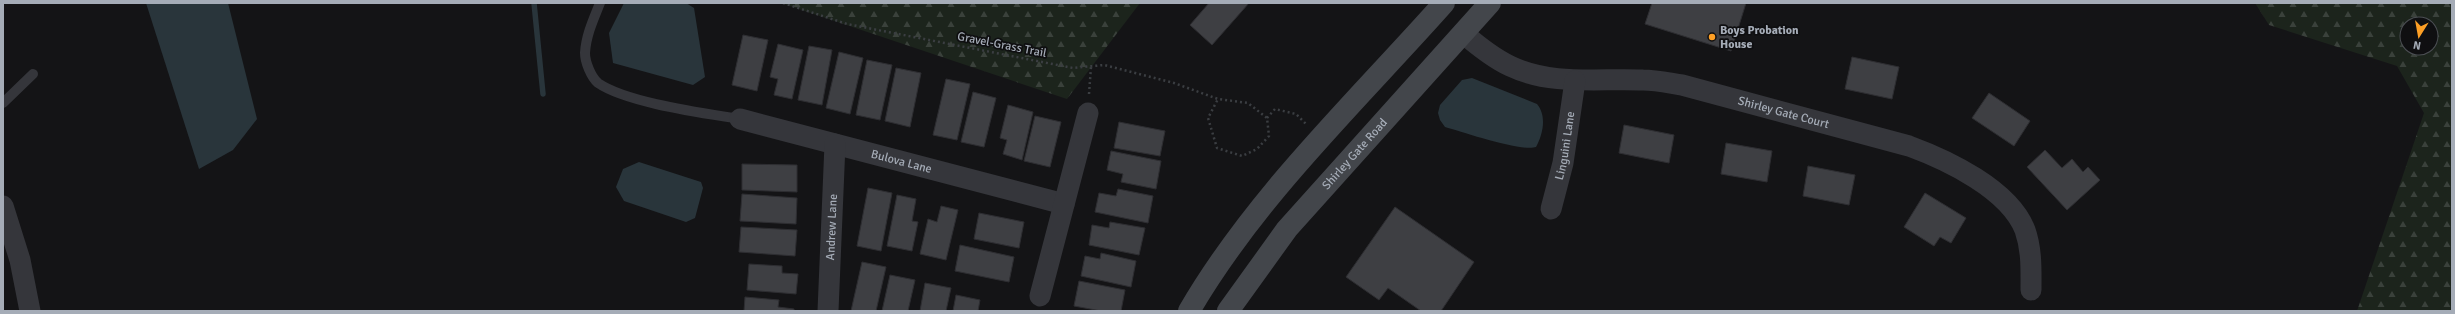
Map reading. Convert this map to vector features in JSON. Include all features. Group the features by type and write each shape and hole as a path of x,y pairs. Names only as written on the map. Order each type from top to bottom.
{"main road":[{"path":"1189,311 1228,251 1261,208 1444,3"},
{"name":"Shirley Gate Road","path":"1228,311 1287,229 1490,3"}],"street":[{"name":"Shirley Gate Court","path":"1463,33 1491,56 1512,67 1549,78 1575,81 1644,80 1682,85 1909,146 1942,158 1988,187 2018,218 2025,229 2030,246 2031,290"},
{"name":"Linguini Lane","path":"1550,209 1562,163 1575,81"},
{"path":"1040,296 1088,113"},
{"name":"Bulova Lane","path":"740,119 1064,204"},
{"name":"Andrew Lane","path":"828,311 835,144"},
{"path":"3,206 20,260 30,311"}],"lane":[{"path":"600,3 588,34 585,54 589,69 597,82 613,91 652,102 740,119"},
{"path":"3,103 33,74"}],"path":[{"name":"Gravel-Grass Trail","path":"783,3 847,24 1073,68 1104,65 1174,83 1218,99 1248,103 1267,118"},
{"path":"1088,113 1092,67"},
{"path":"1218,99 1208,118 1217,148 1242,156 1257,149 1268,136 1267,118 1275,109 1296,114 1308,126"}],"green space":[{"path":"781,3 1140,3 1067,99"},
{"path":"2255,3 2452,3 2452,311 2357,311 2424,113 2397,66 2269,25"}],"shaded area":[{"path":"146,3 228,3 257,119 233,150 199,169"},
{"path":"624,3 686,3 694,8 705,77 693,85 613,63 609,33"},
{"path":"1472,78 1537,104 1542,114 1543,125 1541,136 1536,147 1518,147 1445,127 1440,120 1438,113 1440,105 1462,80"},
{"path":"639,162 701,182 703,188 695,218 686,222 624,201 616,187 623,169"}],"building":[{"path":"1209,3 1249,3 1212,45 1190,25"},
{"name":"Boys Probation House","path":"1652,3 1746,3 1731,51 1645,24"},
{"path":"743,35 768,40 757,91 732,85"},
{"path":"778,44 803,50 792,99 774,95 778,79 770,77"},
{"path":"809,46 832,50 822,105 798,100"},
{"path":"839,52 863,58 850,114 826,108"},
{"path":"1852,57 1899,67 1892,99 1845,89"},
{"path":"867,60 892,65 880,120 856,115"},
{"path":"896,68 921,73 910,127 885,121"},
{"path":"946,79 970,84 957,140 933,135"},
{"path":"973,92 996,98 984,147 961,142"},
{"path":"1989,93 2030,121 2014,146 1972,118"},
{"path":"1008,105 1033,112 1022,160 1003,154 1007,140 1000,138"},
{"path":"1035,116 1061,122 1050,167 1024,161"},
{"path":"1119,122 1165,131 1160,156 1114,148"},
{"path":"1624,125 1674,135 1669,163 1619,153"},
{"path":"1726,143 1772,151 1767,182 1721,174"},
{"path":"2045,150 2062,168 2072,159 2083,172 2088,167 2100,180 2067,210 2027,167"},
{"path":"1111,151 1161,161 1156,189 1121,182 1123,174 1107,170"},
{"path":"742,164 797,165 797,192 742,190"},
{"path":"1808,166 1855,175 1849,205 1803,196"},
{"path":"868,188 892,193 881,251 857,246"},
{"path":"1118,189 1153,196 1148,223 1095,212 1099,193 1116,196"},
{"path":"1925,193 1966,218 1951,243 1940,237 1934,246 1904,227"},
{"path":"742,194 797,198 796,224 740,221"},
{"path":"897,195 916,199 912,221 918,222 912,251 887,246"},
{"path":"941,206 958,210 946,260 920,254 928,219 937,222"},
{"path":"1395,207 1474,262 1441,311 1421,311 1388,288 1379,300 1346,277"},
{"path":"979,213 1024,222 1019,248 974,239"},
{"path":"1110,222 1145,228 1139,255 1089,245 1092,225 1109,228"},
{"path":"741,227 797,230 795,256 739,252"},
{"path":"960,245 1014,257 1009,282 955,271"},
{"path":"1101,253 1136,261 1131,287 1081,276 1085,256 1100,259"},
{"path":"862,262 886,267 876,311 851,311"},
{"path":"749,264 782,266 782,273 798,274 796,294 747,290"},
{"path":"890,275 915,280 908,311 882,311"},
{"path":"1079,281 1125,290 1121,311 1101,311 1074,306"},
{"path":"925,283 951,288 946,311 920,311"},
{"path":"956,295 980,300 978,311 953,311"},
{"path":"745,297 779,300 778,307 794,309 794,311 744,311"}],"waterway":[{"path":"534,3 543,94"}],"place":[{"name":"Boys Probation House","path":"1712,37"}]}
